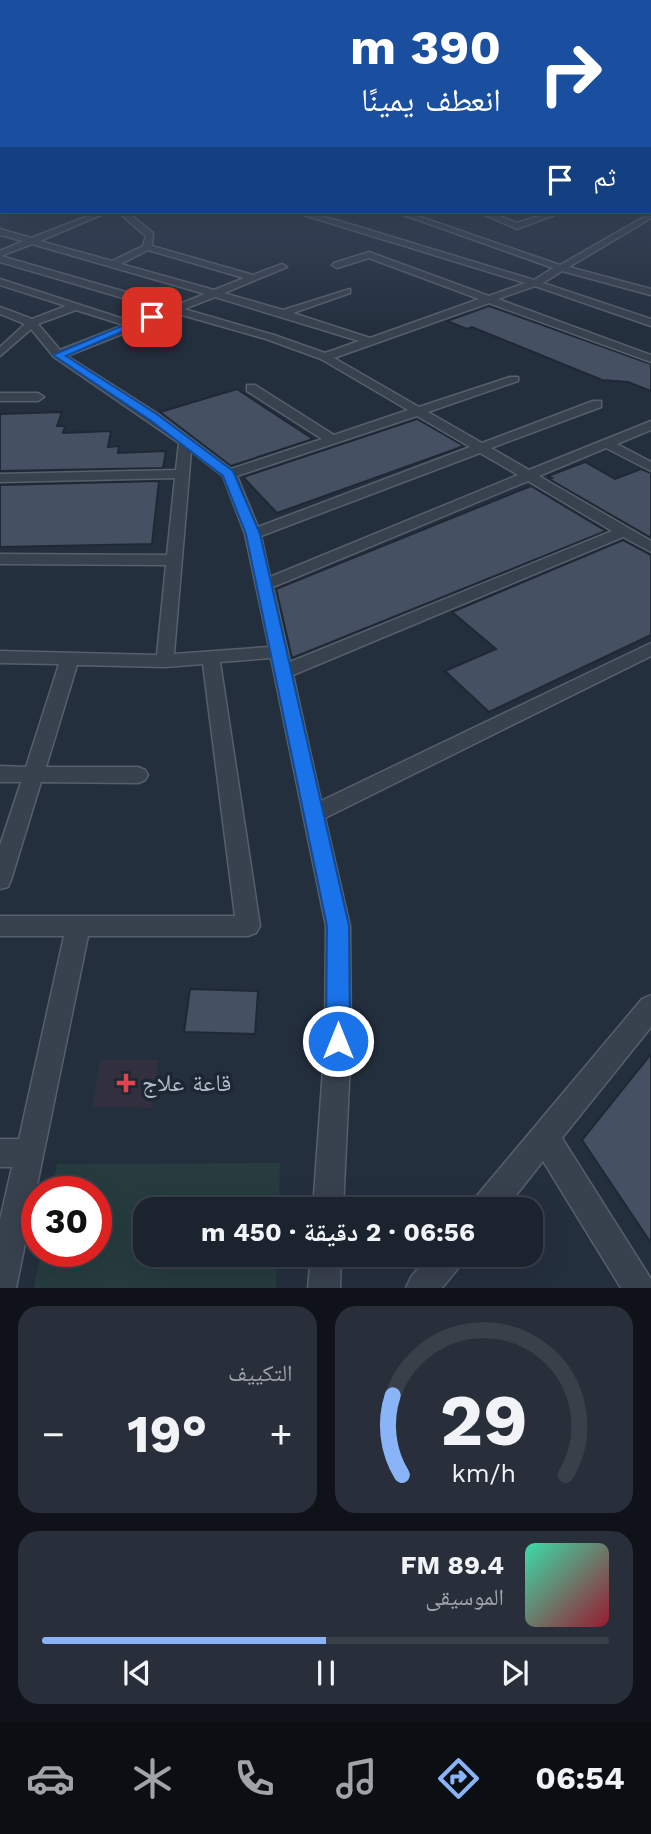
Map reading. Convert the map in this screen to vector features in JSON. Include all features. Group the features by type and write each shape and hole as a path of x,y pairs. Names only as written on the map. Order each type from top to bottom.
{"street":[{"path":"0,256 99,214"},
{"path":"124,214 150,235 147,247"},
{"path":"306,214 376,232 537,282 651,323"},
{"path":"406,214 561,268 651,292"},
{"path":"487,214 517,226 552,214"},
{"path":"329,220 348,215"},
{"path":"325,357 537,282 651,215"},
{"path":"479,239 520,228 517,226"},
{"path":"0,232 283,313 369,341"},
{"path":"113,264 147,247 253,278"},
{"path":"0,256 89,290 101,289 270,337 325,357 651,547"},
{"path":"337,265 369,256 651,359"},
{"path":"58,355 282,267"},
{"path":"89,290 131,269"},
{"path":"0,282 73,303 133,325"},
{"path":"283,313 347,291"},
{"path":"0,353 32,323 73,303"},
{"path":"0,310 32,323 58,355 154,417 185,444 229,474 253,534 276,652 283,672 338,926 338,1041 329,1197"},
{"path":"229,474 514,379"},
{"path":"251,388 332,439"},
{"path":"0,397 38,397"},
{"path":"253,534 597,404"},
{"path":"264,585 651,425"},
{"path":"606,443 651,467"},
{"path":"165,661 185,444"},
{"path":"0,478 181,474"},
{"path":"283,672 624,531"},
{"path":"0,559 173,560"},
{"path":"313,814 651,649"},
{"path":"0,657 165,661 276,652"},
{"path":"0,880 70,658"},
{"path":"0,926 248,926 211,659"},
{"path":"0,774 138,775"},
{"path":"0,1288 78,926"},
{"path":"496,1197 651,1007"},
{"path":"545,1137 639,1288"},
{"path":"0,1153 30,1153"},
{"path":"324,1288 325,1267"},
{"path":"422,1288 439,1267"}],"shaded area":[{"name":"قاعة علاج","path":"100,1060 159,1060 152,1108 93,1106"}],"green space":[{"path":"280,1163 279,1197 133,1197 133,1267 277,1267 276,1288 34,1288 38,1267 112,1267 112,1176 55,1176 57,1164"}],"building":[{"path":"489,306 651,364 651,391 628,382 602,380 472,327 467,329 447,321"},
{"path":"237,389 313,439 231,466 160,412"},
{"path":"62,412 57,426 65,426 63,433 111,431 108,447 119,446 118,453 166,451 163,468 0,471 0,414"},
{"path":"417,419 464,446 277,513 243,477"},
{"path":"585,462 615,479 641,469 651,473 651,538 549,479 552,478 548,476"},
{"path":"159,481 152,544 0,547 0,485"},
{"path":"531,486 606,531 292,658 276,589"},
{"path":"623,540 651,555 651,635 489,712 445,671 496,649 452,612"},
{"path":"190,989 258,991 255,1034 184,1032"},
{"path":"651,1054 651,1243 582,1140"}],"place":[{"name":"قاعة علاج","path":"126,1083"}],"route":[{"path":"152,317 58,355 154,417 185,444 229,474 242,503 253,534 276,652 283,672 338,926 338,1041"}]}
